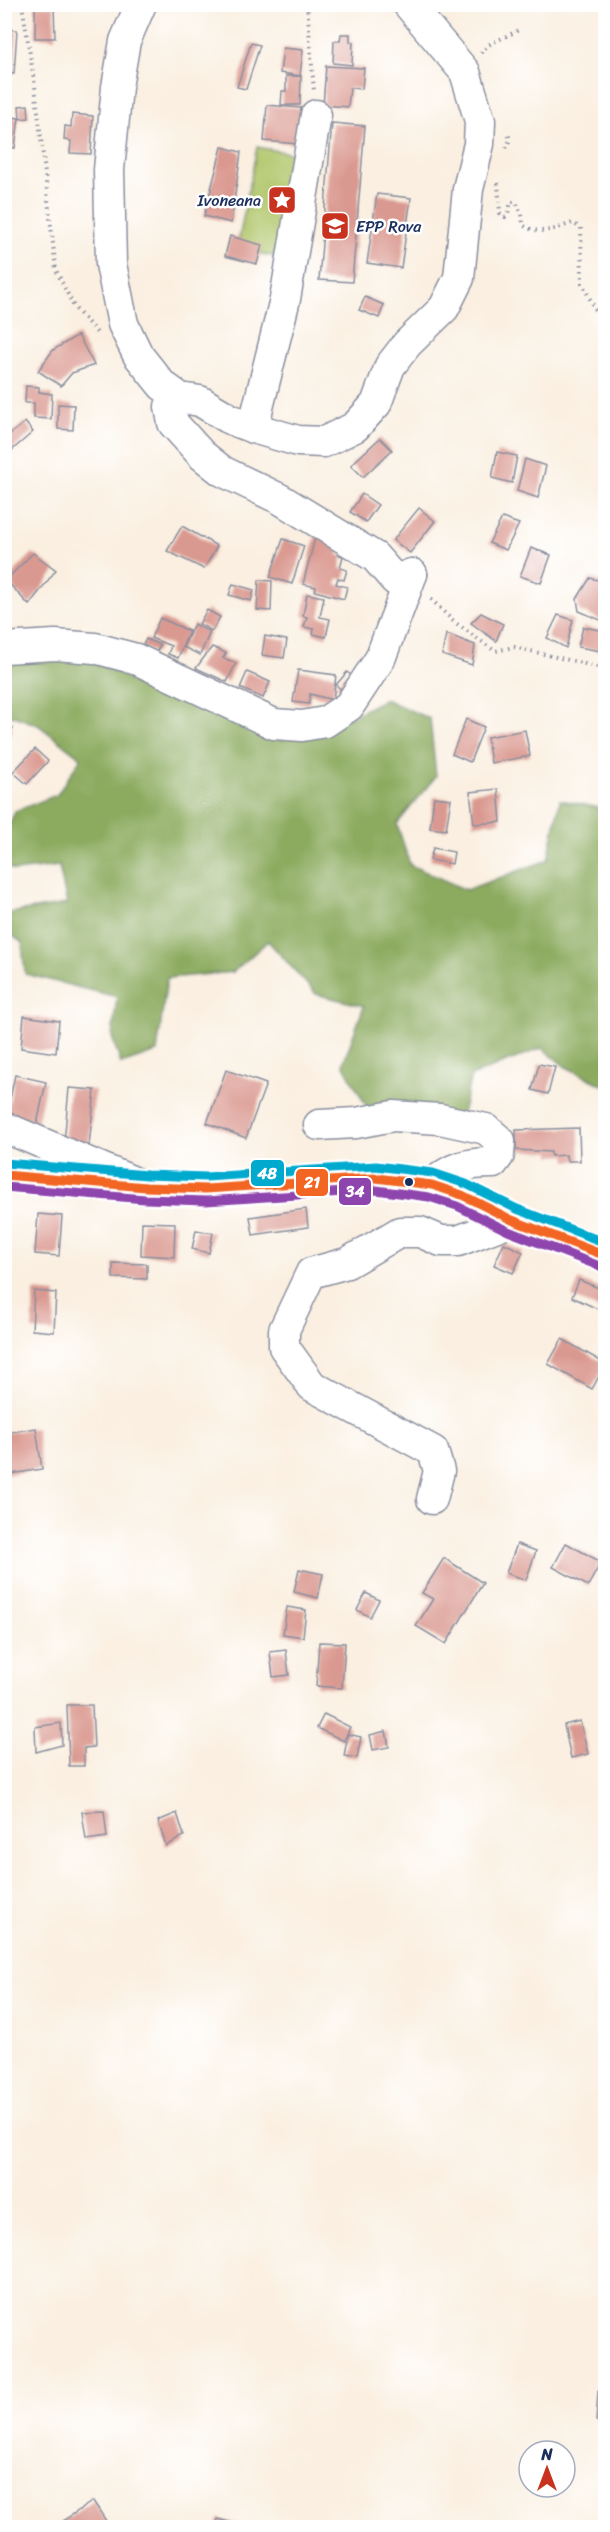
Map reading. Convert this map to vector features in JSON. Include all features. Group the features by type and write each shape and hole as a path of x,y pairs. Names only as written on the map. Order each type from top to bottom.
{"main road":[{"path":"4,1175 146,1187 206,1189 376,1178 432,1185 462,1195 512,1220 606,1256"}],"street":[{"path":"141,4 125,41 117,87 109,170 111,264 123,324 138,355 162,385 180,398 200,402 230,419 253,428 298,441 324,442 355,427 376,404 390,366 407,344 444,308 459,278 468,189 479,144 480,121 465,72 408,4"},
{"path":"253,428 285,298 316,115"},
{"path":"4,648 55,645 95,648 136,659 274,724 302,726 325,722 349,706 380,659 408,591 412,574 394,580 375,557 280,499 222,471 202,454 173,423 170,407 180,398"},
{"path":"319,1125 393,1116 441,1119 486,1129 500,1141 499,1155 493,1163 474,1163 446,1172 432,1185"},
{"path":"4,1127 146,1187"},
{"path":"432,1499 439,1471 433,1451 312,1386 284,1347 284,1330 311,1273 347,1263 400,1232 420,1232 441,1241 458,1241 512,1220"}],"path":[{"path":"22,4 35,86 57,270 74,307"},
{"path":"307,4 316,115"},
{"path":"465,72 488,45 521,29"},
{"path":"480,121 505,125 510,140 501,157"},
{"path":"498,178 500,213 505,217 511,202 516,202 522,214 523,225 530,230 554,230 572,222 581,228 582,283 606,331"},
{"path":"408,591 431,599 453,621 495,651 514,647 606,669"}],"green space":[{"path":"257,147 301,155 282,258 237,249"},
{"path":"13,658 85,659 280,740 319,733 385,699 430,719 436,776 397,824 410,865 466,890 548,860 560,800 605,809 605,1086 566,1067 542,1048 471,1076 462,1114 369,1111 343,1064 364,1006 316,994 268,941 233,972 167,978 157,1052 121,1064 112,1037 117,997 25,974 22,943 5,930 5,914 67,904 59,866 15,871 5,866 4,837 15,811 57,795 81,758 38,725 5,713 5,680"}],"building":[{"path":"35,6 54,6 55,38 35,38"},
{"path":"4,29 17,30 14,74 4,73"},
{"path":"341,34 350,34 350,42 353,42 352,65 333,63 334,41 340,41"},
{"path":"251,43 260,45 246,89 237,87"},
{"path":"283,48 303,50 300,76 280,73"},
{"path":"326,66 364,68 362,89 350,88 348,107 323,105"},
{"path":"286,76 301,76 300,105 281,105 282,91 286,91"},
{"path":"28,105 29,118 20,119 19,106"},
{"path":"267,105 301,108 298,144 264,141"},
{"path":"72,114 93,116 91,154 70,153 71,141 64,140 65,126 71,127"},
{"path":"4,116 19,118 15,148 4,146"},
{"path":"332,123 365,126 352,282 319,280"},
{"path":"222,147 241,152 231,223 204,216"},
{"path":"377,194 411,198 401,268 367,263"},
{"path":"230,236 262,245 257,264 225,256"},
{"path":"365,297 384,305 379,318 359,310"},
{"path":"78,335 94,365 72,373 61,386 38,371 53,350"},
{"path":"26,386 39,387 39,392 52,394 51,419 34,418 34,403 25,403"},
{"path":"58,404 74,405 73,430 58,429"},
{"path":"25,422 33,432 11,451 4,444 4,439"},
{"path":"380,438 392,450 363,477 351,465"},
{"path":"497,452 517,456 512,483 492,478"},
{"path":"525,459 546,466 538,498 517,491"},
{"path":"362,494 378,505 366,522 350,512"},
{"path":"419,508 435,521 410,553 393,540"},
{"path":"502,518 519,524 506,550 489,543"},
{"path":"182,526 217,546 204,569 167,551"},
{"path":"316,534 340,546 338,555 343,556 340,568 347,570 344,580 338,578 336,584 347,587 344,599 315,591 316,587 303,584"},
{"path":"283,539 304,546 292,584 270,577"},
{"path":"531,548 551,555 541,583 520,576"},
{"path":"33,553 56,570 29,605 6,580"},
{"path":"590,578 606,582 605,622 579,611 577,599"},
{"path":"259,580 272,581 271,611 257,610"},
{"path":"233,584 254,590 251,601 229,595"},
{"path":"307,594 324,597 320,617 330,619 326,637 313,634 314,629 304,627 307,617 303,616"},
{"path":"207,610 220,617 212,631 199,624"},
{"path":"481,613 503,624 496,641 471,623"},
{"path":"558,615 573,620 566,648 547,638"},
{"path":"160,618 189,631 178,658 168,654 171,646 151,638"},
{"path":"194,624 210,632 200,655 183,647"},
{"path":"583,627 606,631 606,652 578,647"},
{"path":"446,634 475,645 472,665 442,655"},
{"path":"265,636 287,640 284,658 262,655"},
{"path":"146,639 160,645 156,653 142,647"},
{"path":"212,647 226,653 223,658 236,663 227,682 196,668"},
{"path":"298,670 336,675 333,700 310,694 309,704 293,702"},
{"path":"247,672 270,682 263,698 240,688"},
{"path":"347,672 356,679 344,692 336,685"},
{"path":"466,719 484,727 470,762 452,754"},
{"path":"4,724 13,728 4,748"},
{"path":"525,730 530,756 491,763 487,737"},
{"path":"35,749 48,761 27,784 13,772"},
{"path":"498,789 501,822 474,824 470,792"},
{"path":"434,797 451,799 446,830 430,828"},
{"path":"433,848 454,852 452,864 430,860"},
{"path":"24,1016 59,1021 56,1053 21,1048"},
{"path":"539,1064 555,1067 548,1094 532,1090"},
{"path":"226,1070 266,1084 246,1138 207,1123"},
{"path":"15,1075 46,1082 36,1129 5,1122"},
{"path":"69,1088 95,1090 89,1145 64,1143"},
{"path":"579,1128 580,1161 567,1161 566,1155 551,1156 551,1152 516,1150 516,1130"},
{"path":"306,1209 308,1227 253,1235 250,1217"},
{"path":"38,1214 62,1216 59,1256 35,1254"},
{"path":"142,1222 175,1223 174,1257 141,1255"},
{"path":"196,1230 213,1233 209,1253 192,1249"},
{"path":"504,1243 523,1252 513,1273 494,1265"},
{"path":"113,1263 147,1264 147,1279 113,1278"},
{"path":"579,1280 606,1291 606,1298 600,1310 572,1297"},
{"path":"34,1291 56,1293 54,1332 32,1330"},
{"path":"562,1339 606,1364 592,1389 548,1364"},
{"path":"36,1428 42,1469 5,1475 5,1433"},
{"path":"566,1543 601,1562 588,1586 553,1567"},
{"path":"517,1544 536,1551 526,1580 506,1573"},
{"path":"444,1558 483,1583 446,1644 416,1626 433,1599 422,1593"},
{"path":"299,1569 323,1574 318,1598 294,1592"},
{"path":"366,1593 379,1600 370,1617 357,1610"},
{"path":"287,1607 306,1610 303,1637 283,1634"},
{"path":"319,1642 345,1643 342,1688 316,1686"},
{"path":"286,1650 289,1675 273,1677 270,1652"},
{"path":"67,1705 92,1705 94,1747 84,1748 84,1766 69,1766"},
{"path":"324,1714 350,1727 344,1741 317,1728"},
{"path":"580,1721 588,1754 571,1758 564,1725"},
{"path":"61,1723 62,1745 36,1752 35,1727"},
{"path":"386,1731 389,1747 373,1750 370,1735"},
{"path":"348,1734 361,1737 357,1758 344,1756"},
{"path":"104,1811 107,1837 86,1840 82,1812"},
{"path":"177,1813 184,1836 166,1846 158,1821"},
{"path":"598,2391 606,2391 606,2423 596,2421"},
{"path":"93,2501 110,2527 63,2528 66,2525 63,2521"},
{"path":"218,2519 241,2525 241,2528 216,2528"}],"transit line":[{"name":"48","path":"5,1163 147,1175 206,1177 376,1166 433,1173 466,1184 517,1209 606,1243"},
{"name":"21","path":"4,1175 146,1187 206,1189 376,1178 432,1185 462,1195 512,1220 606,1256"},
{"name":"34","path":"4,1187 145,1199 206,1201 376,1190 429,1197 457,1206 508,1231 602,1267"}],"place":[{"name":"Ivoneana","path":"282,200"},
{"name":"EPP Rova","path":"335,226"}]}
